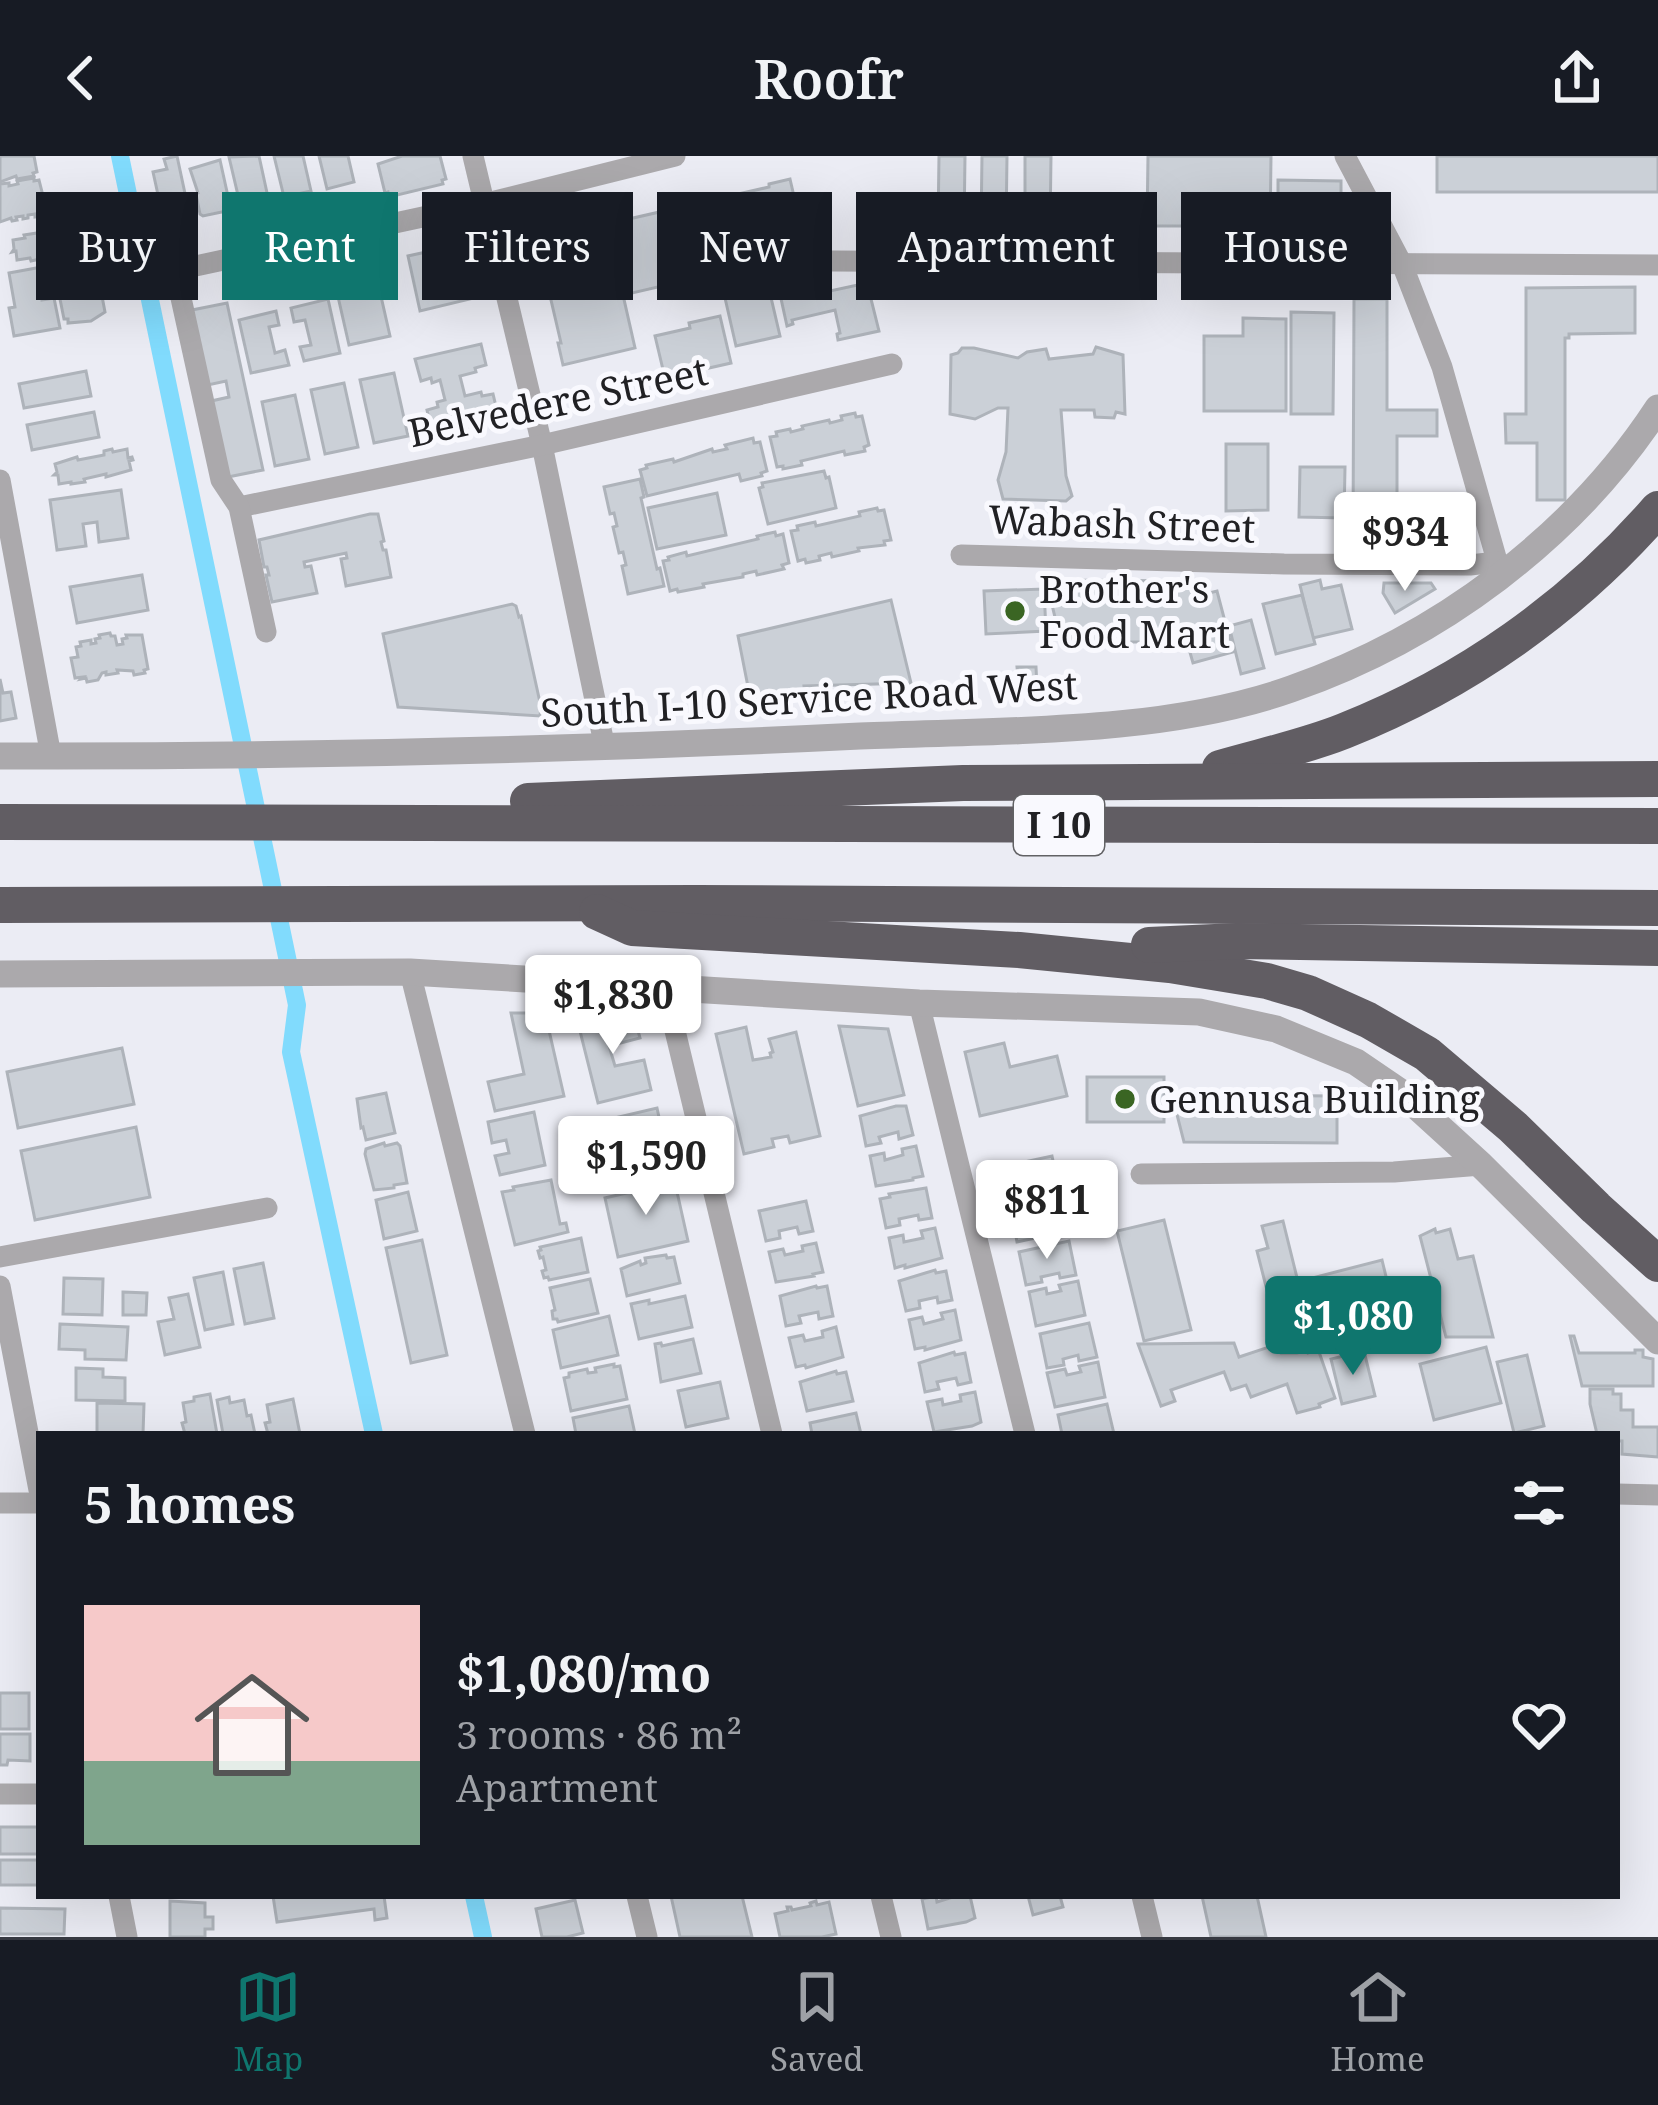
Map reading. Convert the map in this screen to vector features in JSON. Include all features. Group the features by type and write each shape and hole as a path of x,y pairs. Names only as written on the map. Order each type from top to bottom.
{"highway":[{"path":"1177,781 1341,732 1477,665 1591,578 1658,509"},
{"path":"461,824 518,801 962,783 1658,779"},
{"name":"I 10","path":"0,822 1658,826"},
{"path":"577,903 632,928 1019,950 1170,965 1267,981 1308,993 1426,1054 1513,1127 1652,1262"},
{"name":"I 10","path":"0,904 1658,908"},
{"path":"1019,950 1237,941 1658,948"}],"street":[{"path":"473,156 480,192"},
{"path":"531,192 676,156"},
{"path":"1346,156 1402,264 1442,367 1499,569"},
{"path":"266,632 239,507 221,480 177,270 422,217"},
{"path":"832,261 1658,265"},
{"path":"507,300 605,748"},
{"name":"Belvedere Street","path":"239,507 542,445 892,364"},
{"name":"South I-10 Service Road West","path":"0,756 605,748 1097,726 1233,707 1293,689 1421,630 1594,494 1658,408"},
{"path":"0,481 51,756"},
{"name":"Wabash Street","path":"961,555 1499,569"},
{"path":"410,972 524,1431"},
{"path":"0,974 410,972 919,1003 1199,1012 1276,1029 1356,1062 1403,1094 1655,1337"},
{"path":"664,985 771,1431"},
{"path":"919,1003 1024,1431"},
{"path":"1141,1174 1394,1172 1481,1165"},
{"path":"0,1257 267,1208"},
{"path":"0,1286 36,1474"},
{"path":"1620,1494 1658,1495"},
{"path":"0,1503 36,1503"},
{"path":"0,1794 36,1794"},
{"path":"120,1899 127,1937"},
{"path":"639,1899 647,1937"},
{"path":"882,1899 891,1937"},
{"path":"1143,1899 1152,1937"}],"building":[{"path":"0,156 34,156 37,172 0,182"},
{"path":"177,156 185,192 157,192 153,172 167,169 164,159"},
{"path":"259,156 267,192 237,192 229,157"},
{"path":"274,156 303,156 311,191 283,192"},
{"path":"319,156 348,156 354,182 327,189"},
{"path":"402,156 440,156 446,179 443,184 398,195 385,192 378,164"},
{"path":"939,156 965,156 965,192 938,192"},
{"path":"982,156 1007,156 1007,192 982,192"},
{"path":"1025,156 1051,156 1051,192 1025,192"},
{"path":"1148,156 1271,156 1271,192 1181,192 1181,226 1157,226 1157,192 1147,192"},
{"path":"1437,156 1658,156 1658,192 1437,192"},
{"path":"220,160 227,192 222,192 222,212 200,214 190,169"},
{"path":"790,179 793,192 747,192"},
{"path":"39,180 42,192 36,192 36,217 0,222 0,184"},
{"path":"1278,180 1341,181 1341,192 1278,192"},
{"path":"657,213 657,287 633,293 633,218"},
{"path":"36,233 36,260 17,260 16,251 12,252 13,240"},
{"path":"422,253 422,300 466,300 420,311 408,256"},
{"path":"36,268 36,300 54,300 60,328 14,336 9,273"},
{"path":"856,285 856,300 871,300 879,331 838,340 835,310 792,320 787,326 781,300 832,300 832,291"},
{"path":"1635,287 1635,333 1569,334 1565,338 1565,500 1537,500 1537,443 1506,443 1505,414 1526,414 1526,288"},
{"path":"60,300 103,300 105,312 91,321 68,323"},
{"path":"328,300 340,353 304,361 300,347 311,345 305,320 294,322 291,308"},
{"path":"339,300 382,300 390,336 349,345"},
{"path":"551,300 624,300 635,348 563,365"},
{"path":"725,300 772,300 780,336 736,346"},
{"path":"1354,300 1387,300 1387,410 1437,410 1437,436 1397,436 1397,536 1353,536"},
{"path":"227,303 263,470 223,478 207,402 229,397 226,381 203,386 187,311"},
{"path":"276,311 279,325 269,327 275,353 285,350 289,365 251,373 239,320"},
{"path":"1291,312 1334,313 1333,414 1291,414"},
{"path":"720,316 731,363 665,378 655,336"},
{"path":"1243,318 1286,319 1286,411 1204,411 1204,336 1243,336"},
{"path":"481,344 486,365 460,376 465,396 493,394 498,415 432,431 427,410 445,400 440,380 421,381 415,359"},
{"path":"1096,347 1123,355 1125,414 1095,417 1094,410 1061,410 1072,496 1066,501 1003,499 998,480 1006,452 1008,408 975,419 950,414 951,355 974,348 1018,358 1046,349 1049,359 1093,354"},
{"path":"86,371 91,396 24,408 19,384"},
{"path":"394,373 408,436 374,443 360,380"},
{"path":"344,383 358,447 325,454 311,390"},
{"path":"295,395 309,459 275,466 262,402"},
{"path":"94,412 99,437 32,450 27,425"},
{"path":"855,413 862,416 869,445 865,451 845,455 844,451 801,461 802,465 777,467 770,437 777,436 776,432 830,423"},
{"path":"753,438 754,443 760,442 767,471 762,476 741,481 739,474 647,496 640,470 646,465 727,449 725,445"},
{"path":"1226,444 1268,444 1268,510 1226,511"},
{"path":"112,449 127,449 133,460 129,461 131,470 71,484 59,484 54,475 55,464 104,455"},
{"path":"1300,467 1345,467 1344,518 1299,517"},
{"path":"824,471 836,508 768,524 759,488 762,483"},
{"path":"640,479 664,586 628,594 622,566 626,565 604,487"},
{"path":"121,490 128,538 99,542 97,522 83,524 86,546 57,550 50,500"},
{"path":"717,493 726,535 657,549 648,508"},
{"path":"884,510 891,540 884,541 885,545 798,561 791,531 798,530 797,526 815,522 816,526"},
{"path":"378,514 391,577 346,586 341,559 347,558 346,553 304,562 305,567 311,566 317,593 272,602 259,540"},
{"path":"775,532 776,536 783,534 789,563 782,565 784,569 670,591 663,561 668,557"},
{"path":"142,575 148,610 77,623 70,587"},
{"path":"1046,580 1193,581 1197,596 1217,591 1233,652 1193,663 1187,642 1061,642"},
{"path":"1320,580 1322,589 1341,585 1352,629 1313,638 1300,585"},
{"path":"1384,583 1431,583 1435,589 1395,613 1383,593"},
{"name":"Brother's Food Mart","path":"1044,589 1046,631 986,634 984,591"},
{"path":"1302,595 1315,644 1276,654 1263,604"},
{"path":"891,600 911,683 804,686 805,695 750,697 738,636"},
{"path":"512,604 521,616 540,716 398,707 383,634"},
{"path":"1251,620 1264,668 1241,674 1229,626"},
{"path":"110,633 117,645 123,644 126,635 142,635 145,673 117,670 102,673 98,680 75,678 71,658 78,657 76,647 80,642 96,643 99,635"},
{"path":"1017,667 1036,667 1037,688 1019,689"},
{"path":"0,679 3,693 11,692 16,718 0,721"},
{"path":"632,1009 640,1038 609,1046 615,1066 644,1060 651,1090 598,1103 578,1023"},
{"path":"511,1013 545,1013 564,1096 495,1111 488,1082 524,1074"},
{"path":"839,1026 888,1029 904,1095 858,1106"},
{"path":"746,1027 753,1060 771,1057 769,1039 796,1032 820,1136 790,1143 788,1136 772,1139 774,1147 744,1154 716,1034"},
{"path":"1004,1043 1010,1067 1057,1056 1067,1096 980,1116 965,1052"},
{"path":"122,1048 134,1104 18,1128 7,1072"},
{"name":"Gennusa Building","path":"1087,1077 1164,1077 1164,1122 1087,1122"},
{"path":"386,1093 395,1133 366,1140 357,1099"},
{"path":"1172,1095 1337,1096 1337,1143 1184,1142"},
{"path":"906,1106 913,1135 899,1139 898,1132 866,1146 860,1116"},
{"path":"657,1108 665,1145 622,1154 614,1118"},
{"path":"534,1112 545,1165 500,1175 495,1156 509,1153 506,1140 492,1143 488,1122"},
{"path":"136,1127 150,1197 35,1220 21,1151"},
{"path":"384,1143 400,1146 407,1183 374,1190 366,1149"},
{"path":"916,1146 923,1176 876,1186 870,1156 884,1153 885,1160"},
{"path":"1052,1156 1059,1190 1026,1192 1027,1197 1009,1201 1001,1167"},
{"path":"658,1178 660,1186 675,1183 688,1241 618,1257 605,1198 640,1190 638,1182"},
{"path":"551,1180 560,1224 566,1223 568,1232 515,1245 502,1192"},
{"path":"926,1188 932,1218 899,1219 900,1225 886,1228 880,1199"},
{"path":"408,1192 417,1231 384,1239 376,1200"},
{"path":"1060,1198 1067,1231 1017,1242 1011,1209 1028,1205 1030,1212 1044,1209 1043,1202"},
{"path":"806,1201 813,1231 799,1234 797,1227 779,1231 780,1238 766,1241 759,1211"},
{"path":"1164,1220 1191,1330 1144,1341 1117,1231"},
{"path":"1283,1221 1303,1302 1272,1310 1257,1251 1268,1248 1262,1226"},
{"path":"935,1228 942,1258 895,1268 889,1238 903,1235 904,1242 923,1238 921,1231"},
{"path":"1435,1229 1436,1233 1450,1229 1458,1259 1473,1256 1493,1337 1446,1337 1420,1236"},
{"path":"581,1238 588,1272 544,1278 540,1247"},
{"path":"422,1240 447,1355 411,1363 386,1248"},
{"path":"1069,1241 1076,1275 1060,1278 1059,1273 1026,1285 1019,1252"},
{"path":"816,1243 823,1272 776,1282 769,1252 783,1249 785,1255"},
{"path":"666,1255 674,1257 680,1283 627,1296 621,1269"},
{"path":"1382,1260 1397,1322 1331,1338 1316,1277"},
{"path":"263,1263 274,1318 245,1324 234,1269"},
{"path":"946,1271 952,1300 919,1301 920,1308 906,1311 899,1281"},
{"path":"223,1272 233,1324 205,1330 194,1278"},
{"path":"64,1278 103,1279 102,1315 63,1314"},
{"path":"590,1279 598,1313 558,1322 553,1319 550,1288"},
{"path":"1078,1281 1085,1315 1036,1326 1029,1292 1061,1291 1059,1285"},
{"path":"827,1286 833,1316 819,1319 818,1312 799,1316 801,1323 786,1326 780,1296"},
{"path":"123,1292 147,1293 146,1315 123,1315"},
{"path":"188,1294 200,1347 165,1355 158,1322 174,1319 169,1298"},
{"path":"685,1296 692,1327 639,1339 631,1304"},
{"path":"955,1310 961,1340 915,1349 909,1320 922,1317 924,1324"},
{"path":"609,1316 618,1355 561,1368 553,1330"},
{"path":"1089,1323 1097,1357 1079,1361 1078,1355 1063,1359 1064,1365 1047,1368 1040,1334"},
{"path":"60,1324 128,1327 126,1360 85,1359 85,1350 59,1349"},
{"path":"836,1327 843,1357 796,1367 789,1338 823,1337 822,1331"},
{"path":"1570,1336 1579,1353 1643,1350 1643,1357 1653,1359 1653,1386 1582,1386"},
{"path":"693,1339 701,1373 661,1382 655,1344"},
{"path":"1234,1343 1239,1357 1278,1344 1281,1353 1318,1349 1335,1398 1297,1413 1287,1384 1251,1397 1246,1385 1231,1390 1224,1372 1171,1390 1175,1401 1161,1406 1138,1344"},
{"path":"1486,1347 1501,1403 1434,1420 1420,1364"},
{"path":"1364,1351 1375,1396 1342,1404 1331,1359"},
{"path":"965,1353 971,1382 958,1385 956,1378 937,1382 939,1389 925,1392 919,1363"},
{"path":"1527,1355 1544,1426 1514,1431 1497,1362"},
{"path":"1098,1362 1105,1397 1055,1407 1047,1373 1081,1372 1079,1366"},
{"path":"620,1366 627,1399 571,1411 564,1378"},
{"path":"76,1368 103,1369 103,1377 125,1378 125,1401 76,1400"},
{"path":"846,1372 853,1401 807,1411 800,1382"},
{"path":"720,1382 728,1418 686,1427 678,1391"},
{"path":"1590,1389 1613,1389 1613,1394 1621,1394 1621,1410 1633,1410 1633,1427 1658,1427 1658,1457 1622,1454 1620,1431 1596,1431"},
{"path":"975,1392 981,1422 934,1431 927,1402 942,1399 943,1405 961,1401 960,1395"},
{"path":"210,1394 216,1431 184,1431 183,1403"},
{"path":"293,1399 299,1431 267,1431 267,1405"},
{"path":"217,1400 244,1400 254,1431 222,1431"},
{"path":"97,1403 144,1404 143,1431 97,1431"},
{"path":"1107,1404 1113,1431 1061,1431 1058,1415"},
{"path":"629,1406 634,1431 575,1431 573,1418"},
{"path":"856,1413 860,1431 811,1431 810,1423"},
{"path":"0,1693 29,1693 29,1729 0,1729"},
{"path":"0,1734 30,1734 30,1761 8,1760 7,1765 0,1765"},
{"path":"0,1827 36,1827 36,1854 0,1854"},
{"path":"0,1860 36,1860 36,1885 0,1885"},
{"path":"273,1899 384,1899 387,1918 375,1920 374,1909 277,1922"},
{"path":"672,1899 743,1899 752,1937 680,1937"},
{"path":"922,1899 971,1899 975,1918 928,1929"},
{"path":"1029,1899 1061,1899 1063,1907 1033,1915"},
{"path":"1203,1899 1258,1899 1266,1937 1211,1937"},
{"path":"575,1900 583,1933 542,1937 536,1909"},
{"path":"170,1901 205,1903 205,1917 213,1917 213,1929 205,1929 205,1937 170,1937"},
{"path":"816,1901 817,1905 829,1902 836,1934 780,1937 775,1914"},
{"path":"0,1908 65,1909 64,1934 0,1934"}],"waterway":[{"path":"120,156 297,1005 291,1052 373,1431"},
{"path":"475,1899 483,1937"}],"place":[{"name":"Brother's Food Mart","path":"1015,611"},
{"name":"Gennusa Building","path":"1125,1099"}]}
